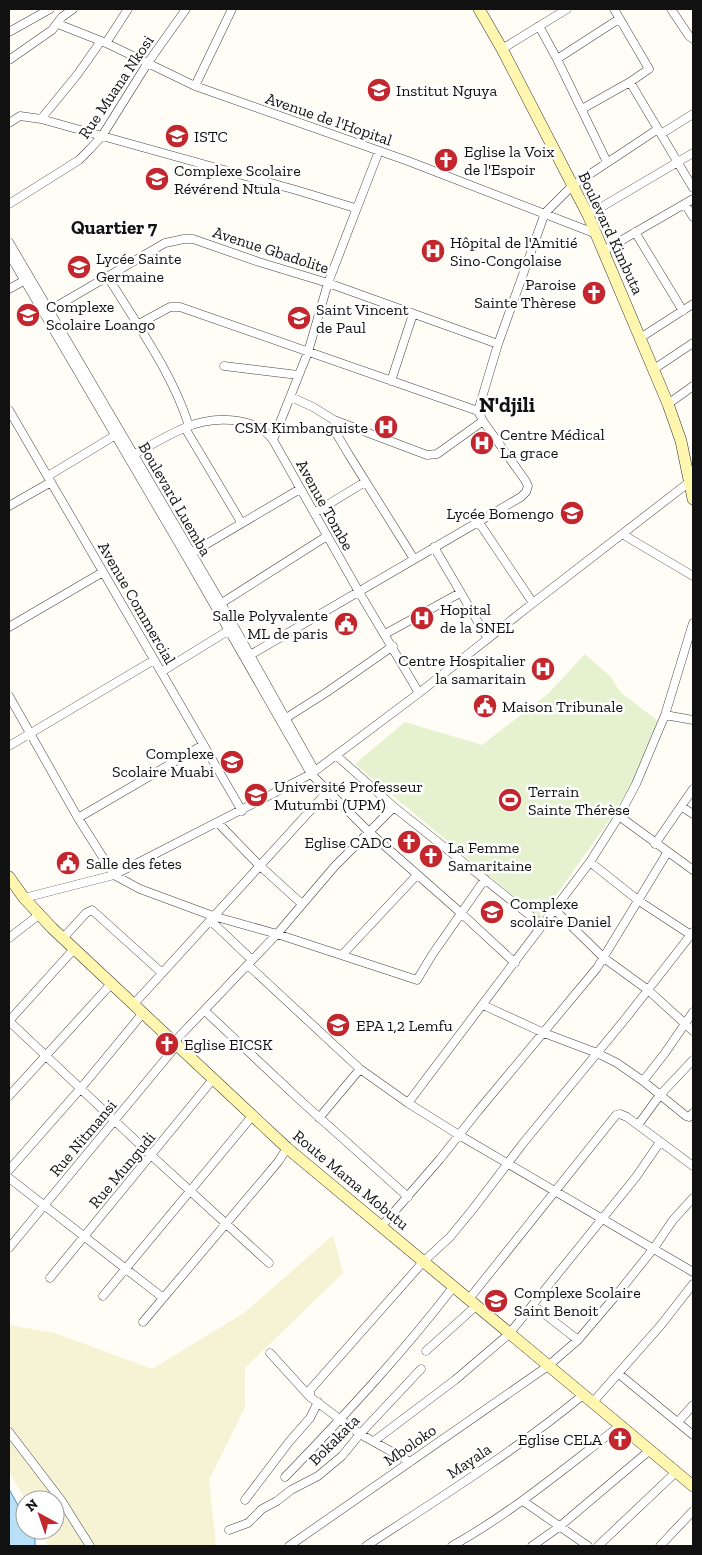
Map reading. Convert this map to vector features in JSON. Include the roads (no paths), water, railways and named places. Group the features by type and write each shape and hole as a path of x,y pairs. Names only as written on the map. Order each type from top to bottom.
{"street":[{"path":"9,32 50,9"},
{"path":"9,60 58,24 62,17 73,9"},
{"path":"41,119 128,9"},
{"name":"Rue Muana Nkosi","path":"9,204 79,160 102,136 147,64 186,9"},
{"path":"195,86 232,9"},
{"name":"Boulevard Kimbuta","path":"479,9 502,49 588,215 668,404 681,441 691,480 693,499"},
{"path":"502,49 567,9"},
{"path":"582,110 630,82 647,71 649,67 614,9"},
{"path":"671,9 693,39"},
{"path":"557,59 619,19"},
{"name":"Avenue de l'Hopital","path":"58,24 103,42 195,86 379,151 594,232"},
{"path":"539,26 607,162"},
{"path":"630,82 693,188"},
{"path":"248,656 521,497 526,492 528,486 483,421 478,410 498,344 546,214 572,186 607,162 659,131 693,114"},
{"path":"9,123 20,116 41,119 356,208"},
{"path":"273,440 308,352 328,283 379,151"},
{"path":"588,215 693,153"},
{"path":"603,251 693,199"},
{"path":"685,204 693,217"},
{"path":"635,232 683,311"},
{"name":"Avenue Gbadolite","path":"47,313 165,243 193,239 328,283 498,344"},
{"name":"Boulevard Luemba","path":"9,242 27,279 189,554 313,773 328,791 369,832 515,963"},
{"name":"Boulevard Luemba","path":"9,254 27,279"},
{"path":"108,277 162,364 181,404 187,427 241,522"},
{"path":"9,289 27,279"},
{"path":"640,338 693,304"},
{"path":"137,325 170,306 174,306 478,410"},
{"path":"391,380 413,314"},
{"path":"654,369 693,343"},
{"path":"224,366 298,376"},
{"path":"668,404 693,386"},
{"path":"291,398 313,407 334,420 432,455 437,454 483,421"},
{"name":"Avenue Commercial","path":"9,410 242,810"},
{"name":"Avenue Tombe","path":"131,456 187,427 215,421 233,420 261,427 273,440 419,694"},
{"path":"334,420 336,433 414,559"},
{"path":"9,506 118,433"},
{"path":"24,898 114,875 313,773 419,694 691,480"},
{"path":"314,513 365,482"},
{"path":"189,554 300,489"},
{"path":"478,522 533,603"},
{"path":"622,534 693,576"},
{"path":"218,605 327,536"},
{"path":"434,547 488,638"},
{"path":"9,627 103,572"},
{"path":"385,634 460,592"},
{"path":"408,1103 590,862 619,816 636,784 665,715 693,623"},
{"path":"161,672 232,629"},
{"path":"284,719 393,646"},
{"path":"9,746 154,660"},
{"path":"9,696 78,818 114,875 211,918 277,934 417,980 432,955 485,879"},
{"path":"665,715 693,720"},
{"path":"78,818 203,745"},
{"path":"337,756 394,807 542,925"},
{"path":"655,844 693,789"},
{"path":"133,1005 328,791"},
{"name":"Rue Nitmansi","path":"9,1248 116,1120 175,1044 277,934 335,866 394,807"},
{"path":"682,807 693,814"},
{"path":"619,816 667,853 693,870"},
{"path":"218,823 259,865 302,904"},
{"path":"382,1227 604,958 667,853"},
{"path":"310,1397 310,1390 325,1372 423,1262 450,1237 692,933 639,901 590,862"},
{"path":"342,955 417,875"},
{"name":"Route Mama Mobutu","path":"9,877 24,898 74,950 253,1114 287,1148 693,1486"},
{"path":"554,909 604,958 648,990 693,1031"},
{"path":"63,938 86,913 92,910 162,972"},
{"path":"9,938 40,914"},
{"path":"211,918 250,963 360,1068 408,1103 459,1135 693,1272"},
{"path":"74,950 9,1021 269,1263"},
{"path":"9,1096 111,984"},
{"path":"483,1005 617,1063 643,1081 686,1116 693,1113"},
{"path":"205,1010 319,1118 408,1197"},
{"path":"643,1081 693,1012"},
{"path":"9,1170 143,1014"},
{"path":"638,1125 660,1096 693,1060"},
{"path":"319,1118 360,1068"},
{"name":"Rue Mungudi","path":"50,1278 152,1156 214,1078"},
{"path":"103,1296 253,1114"},
{"path":"426,1351 473,1302 497,1266 555,1190 616,1116 623,1115 693,1166"},
{"path":"374,1441 455,1380 510,1334 636,1177 660,1142"},
{"path":"143,1322 278,1162 287,1148"},
{"path":"9,1178 162,1298"},
{"name":"Mboloko","path":"289,1546 548,1366 578,1340 654,1248 673,1220 693,1198"},
{"path":"593,1402 661,1326 693,1284"},
{"path":"285,1477 341,1419 437,1309 454,1286"},
{"path":"533,1305 578,1340"},
{"path":"270,1353 310,1397 360,1434 410,1462"},
{"name":"Bokakata","path":"229,1530 248,1522 262,1509 277,1501 291,1490 318,1476 342,1456 421,1369"},
{"path":"619,1374 693,1435"},
{"name":"Mayala","path":"366,1546 488,1466 583,1395"},
{"path":"245,1500 289,1442 310,1418 318,1402"},
{"path":"678,1422 693,1405"},
{"path":"452,1546 523,1501 621,1425"},
{"path":"9,1432 61,1500 90,1546"},
{"path":"532,1546 559,1527 650,1450"},
{"path":"598,1546 676,1472"},
{"path":"523,1501 588,1546"},
{"path":"660,1546 692,1516"}],"water":[{"path":"9,1489 15,1500 15,1540 35,1540 35,1546 9,1546"}],"place":[{"name":"Institut Nguya","path":"379,90"},
{"name":"ISTC","path":"177,136"},
{"name":"Eglise la Voix de l'Espoir","path":"446,160"},
{"name":"Complexe Scolaire Révérend Ntula","path":"157,179"},
{"name":"Hôpital de l'Amitié Sino-Congolaise","path":"433,251"},
{"name":"Lycée Sainte Germaine","path":"79,267"},
{"name":"Paroise Sainte Thèrese","path":"594,293"},
{"name":"Complexe Scolaire Loango","path":"28,315"},
{"name":"Saint Vincent de Paul","path":"299,318"},
{"name":"CSM Kimbanguiste","path":"386,427"},
{"name":"Centre Médical La grace","path":"482,443"},
{"name":"Lycée Bomengo","path":"572,513"},
{"name":"Hopital de la SNEL","path":"422,618"},
{"name":"Salle Polyvalente ML de paris","path":"346,624"},
{"name":"Centre Hospitalier la samaritain","path":"543,669"},
{"name":"Maison Tribunale","path":"485,706"},
{"name":"Complexe Scolaire Muabi","path":"232,762"},
{"name":"Université Professeur Mutumbi (UPM)","path":"256,795"},
{"name":"Terrain Sainte Thérèse","path":"510,800"},
{"name":"Eglise CADC","path":"409,842"},
{"name":"La Femme Samaritaine","path":"431,856"},
{"name":"Salle des fetes","path":"68,863"},
{"name":"Complexe scolaire Daniel","path":"492,912"},
{"name":"EPA 1,2 Lemfu","path":"338,1025"},
{"name":"Eglise EICSK","path":"167,1044"},
{"name":"Complexe Scolaire Saint Benoit","path":"496,1301"},
{"name":"Eglise CELA","path":"620,1439"}],"district":[{"name":"Quartier 7","path":"114,227"},
{"name":"N'djili","path":"507,404"}]}
